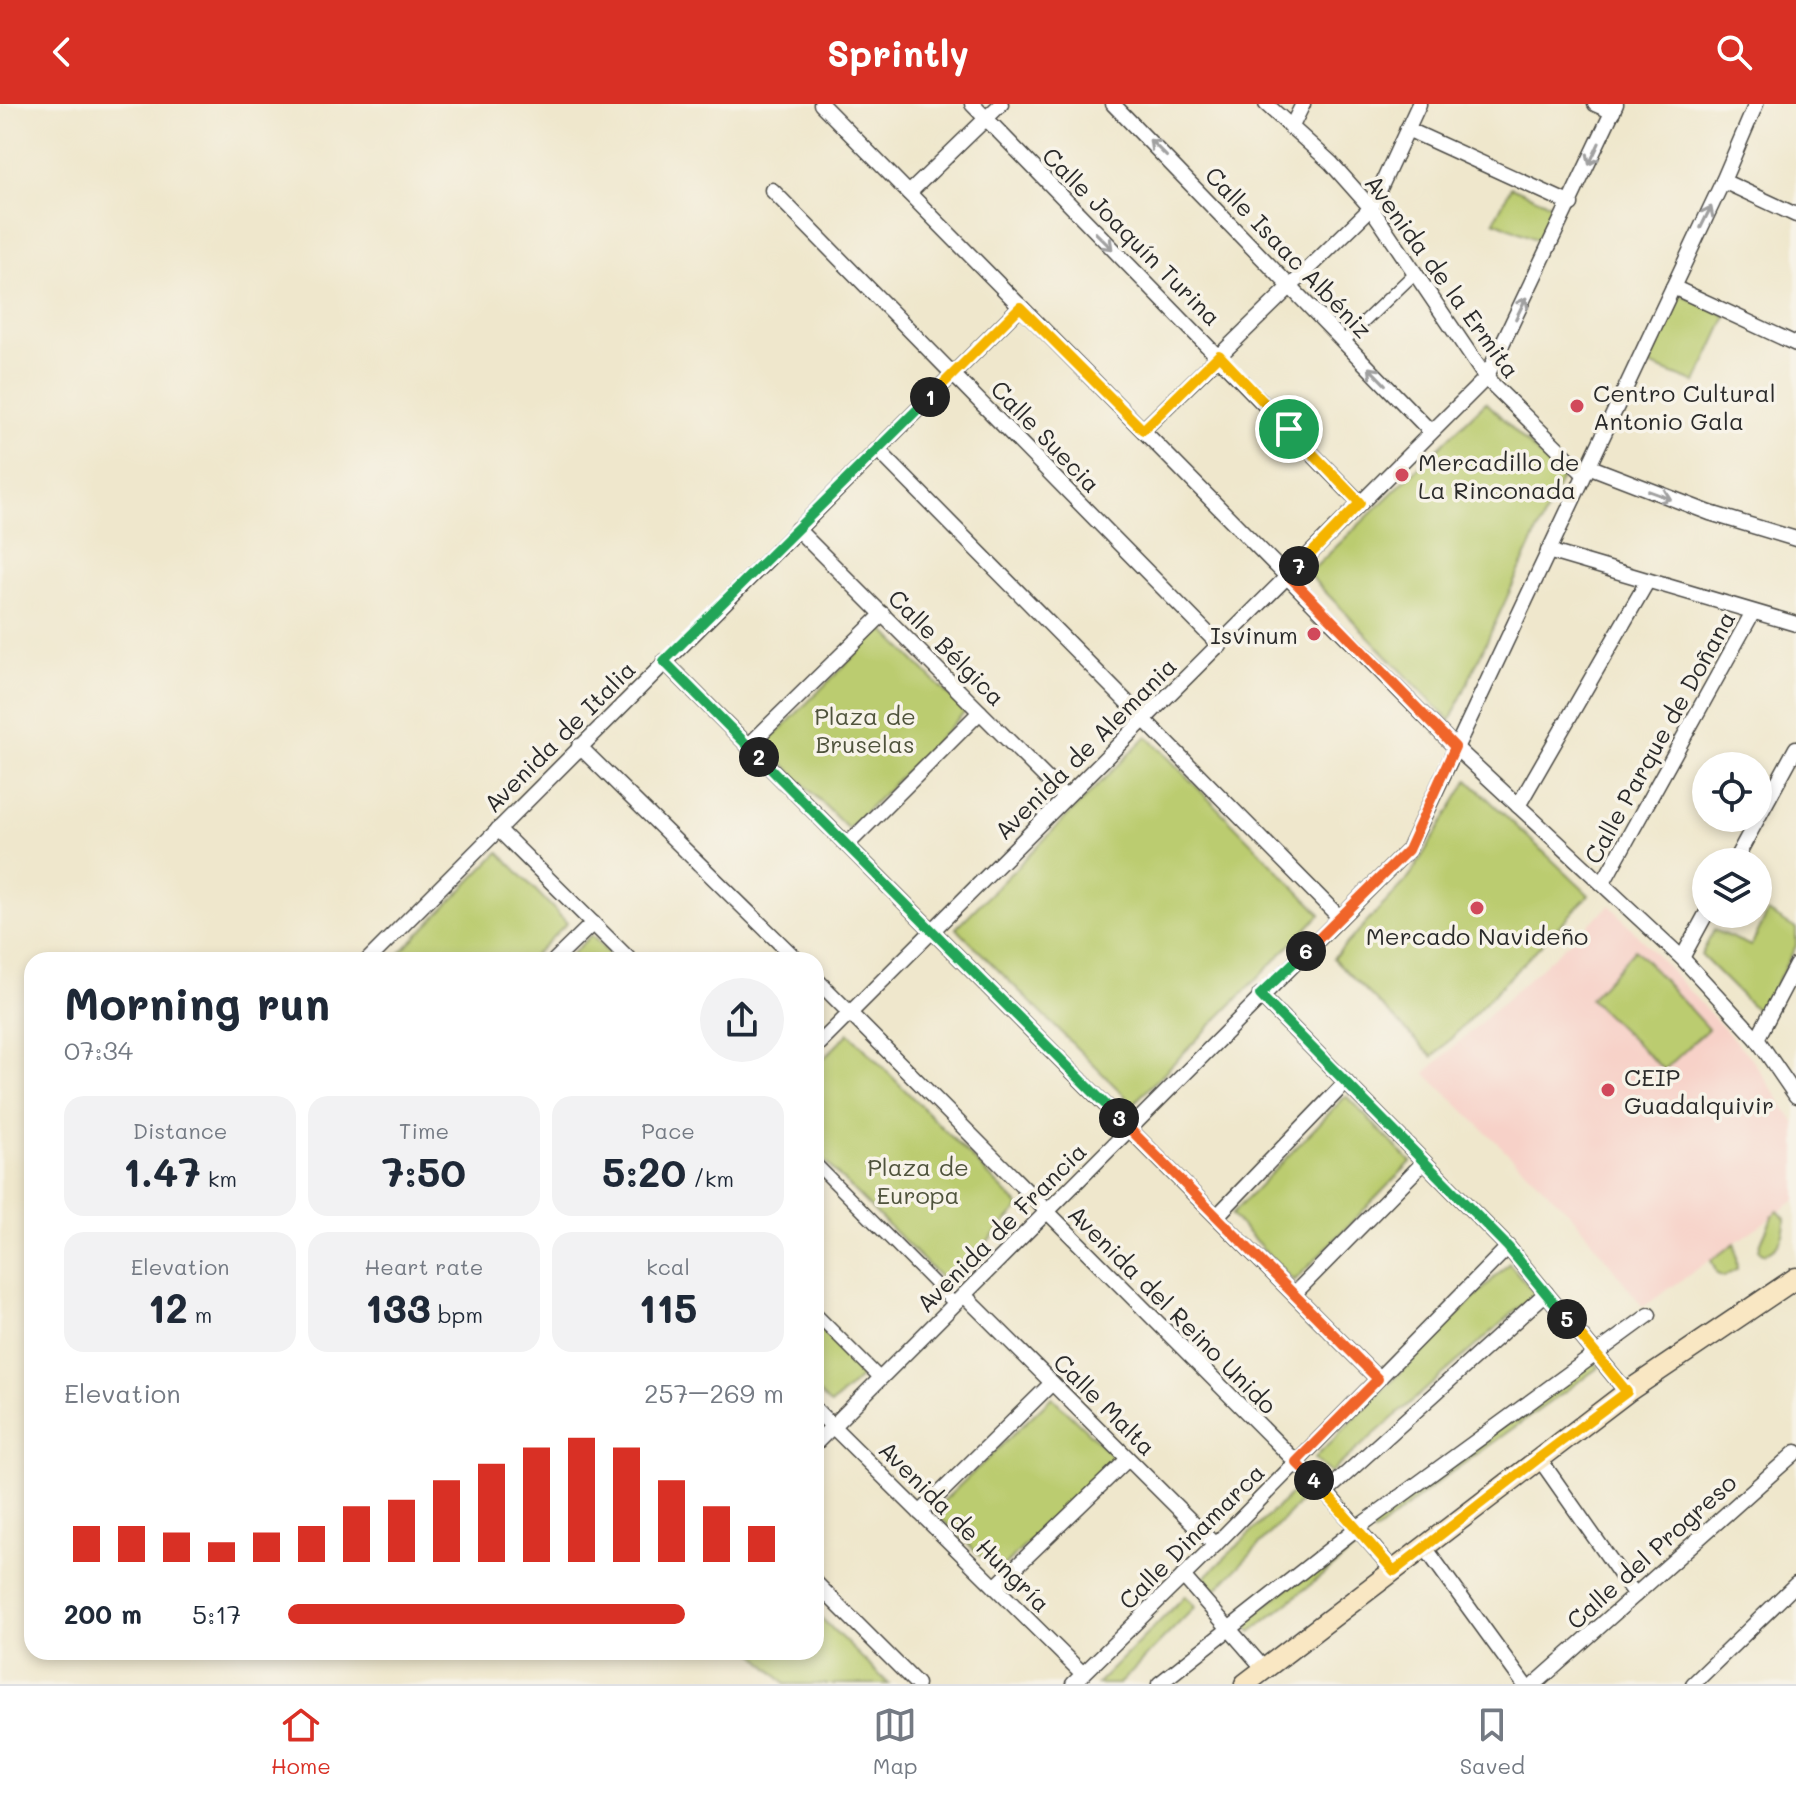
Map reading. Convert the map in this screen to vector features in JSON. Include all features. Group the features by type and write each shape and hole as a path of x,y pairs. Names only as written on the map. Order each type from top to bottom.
{"main road":[{"path":"1245,1684 1627,1392 1796,1278"}],"street":[{"path":"821,104 1455,747 1682,958 1757,1039 1796,1096"},
{"name":"Calle Joaquín Turina","path":"972,104 1360,503"},
{"path":"909,193 1001,104"},
{"name":"Calle Isaac Albéniz","path":"1113,104 1431,432"},
{"name":"Avenida de la Ermita","path":"1266,104 1331,163 1371,208 1486,378 1586,470"},
{"path":"1291,128 1303,104"},
{"path":"1143,430 1371,208 1419,104"},
{"path":"1595,104 1614,108"},
{"name":"Avenida de Francia","path":"824,1435 1408,850 1723,181 1756,104"},
{"name":"Avenida de Alemania","path":"824,1039 1486,378 1614,108"},
{"path":"1407,129 1571,204"},
{"path":"1723,181 1796,215"},
{"name":"Calle Suecia","path":"772,190 1220,646"},
{"path":"1344,341 1416,272"},
{"path":"1673,287 1796,344"},
{"name":"Avenida de Italia","path":"376,952 1020,307"},
{"path":"878,450 1340,918"},
{"path":"1586,470 1796,539"},
{"name":"Calle Bélgica","path":"797,529 1065,797"},
{"path":"1548,551 1796,624"},
{"path":"1518,806 1647,582"},
{"name":"Calle Parque de Doñana","path":"1603,883 1753,612"},
{"path":"748,746 883,614"},
{"path":"664,661 1378,1379"},
{"path":"847,845 980,712"},
{"path":"579,746 789,952"},
{"path":"1742,848 1796,748"},
{"path":"498,829 622,952"},
{"path":"563,952 593,923"},
{"path":"1682,958 1698,928"},
{"path":"1757,1039 1796,965"},
{"name":"Avenida del Reino Unido","path":"824,987 1326,1492 1394,1571"},
{"path":"1260,995 1508,1247 1627,1392"},
{"path":"1217,1216 1346,1082"},
{"path":"1294,1294 1424,1162"},
{"path":"824,1172 960,1299"},
{"name":"Calle Dinamarca","path":"1078,1679 1215,1545 1508,1247"},
{"path":"1326,1492 1546,1293"},
{"name":"Calle Malta","path":"960,1299 1052,1383 1215,1545"},
{"path":"1159,1684 1357,1528 1649,1315"},
{"path":"824,1322 880,1378"},
{"path":"920,1513 1052,1383"},
{"name":"Avenida de Hungría","path":"824,1418 995,1587 1078,1679"},
{"name":"Calle del Progreso","path":"1535,1684 1796,1452"},
{"path":"1539,1458 1635,1595"},
{"path":"995,1587 1128,1459"},
{"path":"1424,1546 1524,1684"},
{"path":"1183,1576 1265,1670"},
{"path":"1693,1684 1796,1584"},
{"path":"824,1591 917,1684"}],"shaded area":[{"name":"CEIP Guadalquivir","path":"1610,905 1752,1059 1796,1124 1796,1200 1643,1307 1572,1215 1425,1073"}],"green space":[{"path":"1511,187 1557,207 1540,241 1494,221"},
{"path":"1679,294 1727,316 1696,383 1644,363"},
{"path":"1486,402 1562,478 1450,721 1308,574"},
{"name":"Plaza de Bruselas","path":"882,628 965,712 848,829 765,745"},
{"path":"1147,736 1321,914 1133,1104 956,928"},
{"path":"1468,780 1589,895 1433,1057 1333,958 1409,878"},
{"path":"499,852 567,923 537,952 401,952"},
{"path":"1772,914 1796,929 1796,946 1760,1014 1701,955 1714,930 1751,946 1760,928 1772,928"},
{"path":"591,935 607,952 574,952"},
{"path":"1635,949 1708,1029 1664,1070 1590,999"},
{"name":"Plaza de Europa","path":"849,1033 1020,1207 947,1284 824,1161 824,1058"},
{"path":"1346,1096 1411,1162 1294,1281 1231,1215"},
{"path":"1778,1211 1785,1219 1783,1236 1774,1248 1764,1254 1759,1250 1760,1246 1772,1216"},
{"path":"1735,1243 1737,1269 1724,1277 1717,1274 1711,1260"},
{"path":"1509,1263 1535,1294 1330,1473 1314,1459"},
{"path":"824,1332 865,1373 831,1405 824,1398"},
{"path":"1591,1359 1599,1367 1446,1476 1374,1533 1368,1523"},
{"path":"1052,1397 1115,1458 998,1572 933,1511"},
{"path":"1298,1487 1306,1496 1215,1591 1205,1577"},
{"path":"1352,1537 1359,1546 1251,1632 1244,1623"},
{"path":"1185,1596 1195,1607 1119,1684 1097,1684"},
{"path":"824,1621 889,1684 785,1684 761,1660 824,1660"}],"place":[{"name":"Centro Cultural Antonio Gala","path":"1577,406"},
{"name":"Mercadillo de La Rinconada","path":"1402,475"},
{"name":"Isvinum","path":"1314,634"},
{"name":"Mercado Navideño","path":"1477,908"},
{"name":"CEIP Guadalquivir","path":"1608,1090"}],"route":[{"path":"1020,307 1143,430 1219,355 1289,429 1360,503 1289,576 1455,747 1408,850 1260,995 1508,1247 1627,1392 1394,1571 1296,1462 1378,1379 664,661 1020,307"}]}
